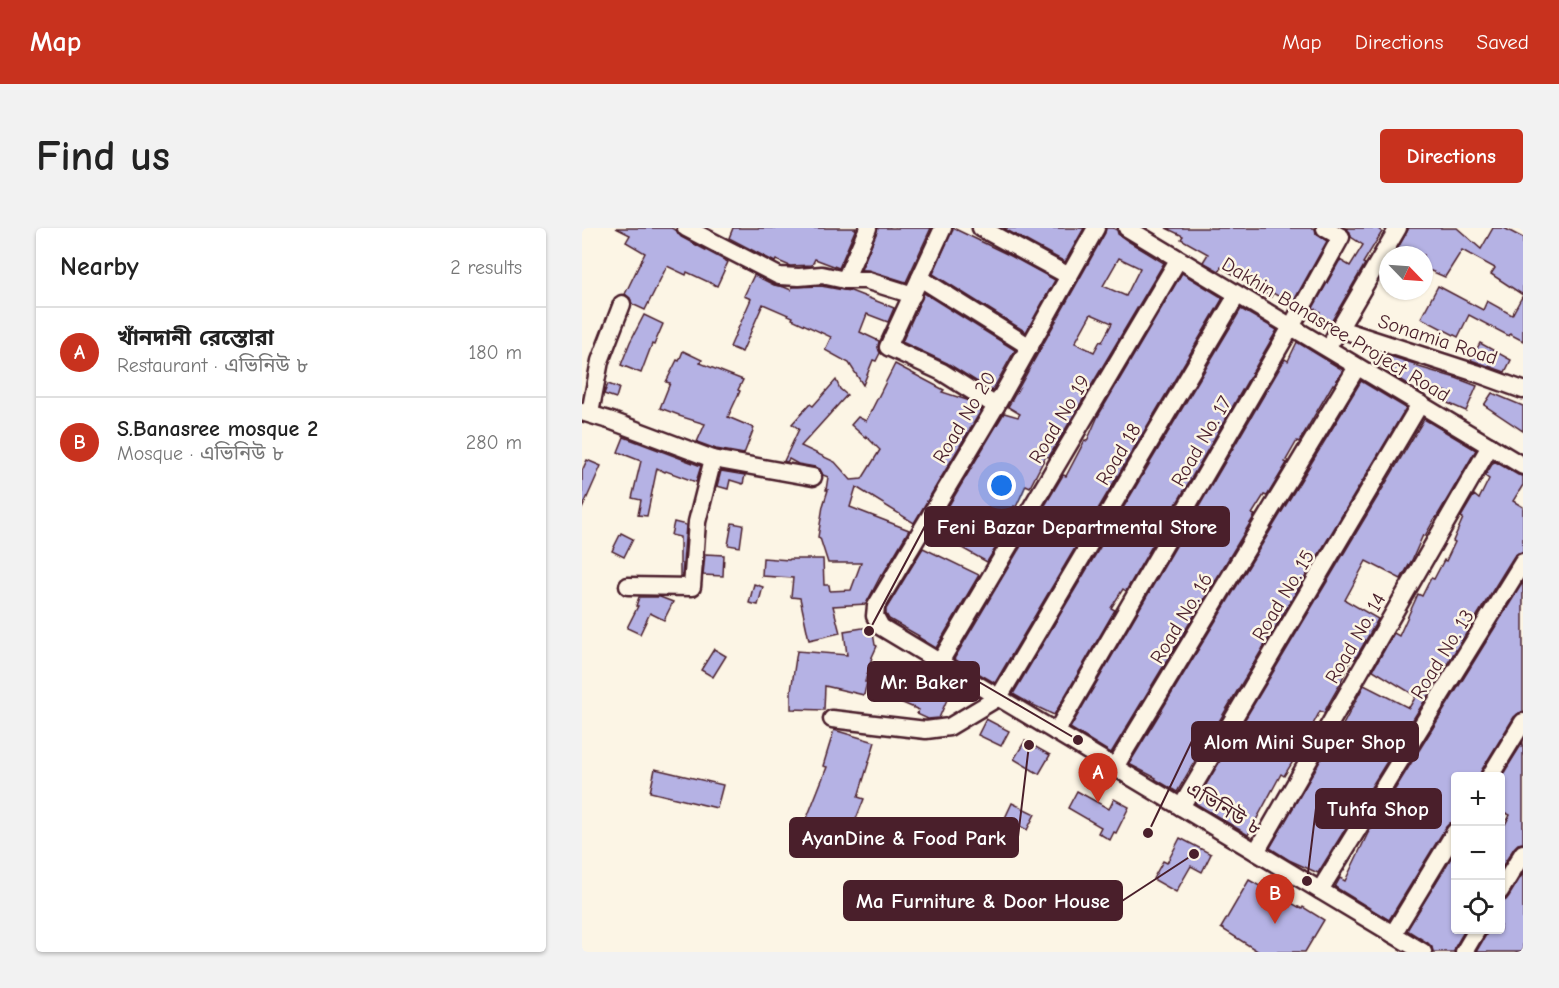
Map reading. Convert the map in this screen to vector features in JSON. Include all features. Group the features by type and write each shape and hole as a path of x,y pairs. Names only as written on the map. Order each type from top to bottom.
{"street":[{"path":"686,228 713,234 753,264 778,276 822,275 845,280 865,280 912,295"},
{"path":"845,280 868,228"},
{"path":"943,228 888,347 942,372 996,406"},
{"path":"981,228 1069,276"},
{"name":"Road No 20","path":"881,627 875,616 876,606 996,406 1096,228"},
{"name":"Dakhin Banasree Project Road","path":"1127,228 1523,466"},
{"name":"Road No. 17","path":"1056,732 1341,237 1325,228"},
{"path":"1327,349 1398,228"},
{"name":"Road No 19","path":"940,662 1178,260"},
{"path":"921,278 1030,347"},
{"name":"Road 18","path":"999,697 1237,295"},
{"path":"622,304 600,361 586,412 713,459 813,477"},
{"name":"Sonamia Road","path":"1340,329 1523,390"},
{"name":"Road No. 16","path":"1114,767 1358,367"},
{"name":"Road No. 15","path":"1180,807 1420,404"},
{"name":"Road No. 14","path":"1256,852 1490,446"},
{"path":"628,586 692,587 698,522 713,459"},
{"name":"Road No. 13","path":"1320,890 1523,562"},
{"name":"এভিনিউ ৮","path":"881,627 1423,952"},
{"path":"832,719 938,730 949,727 999,697"},
{"path":"1493,772 1523,722"},
{"path":"1393,934 1451,839"},
{"path":"1505,883 1523,853"},
{"path":"1464,952 1475,934"}],"building":[{"path":"616,228 671,228 676,230 681,237 728,262 717,286 687,272 686,275 667,266 645,310 632,304 630,298 625,294 645,253 626,242 630,235"},
{"path":"733,228 856,228 839,268 815,259 812,265 790,266 776,260 775,262 729,238"},
{"path":"878,228 931,228 906,282 868,270 861,270"},
{"path":"953,228 1055,280 1026,332 933,274"},
{"path":"1003,228 1084,228 1065,262"},
{"path":"1106,228 1117,230 1118,234 1164,263 1049,457 1046,456 1030,487 1026,485 987,562 933,532 1004,413 1018,417 1020,414 1008,407","holes":["1119,258 1140,268 1126,296 1103,286","1091,314 1112,323 1094,352 1075,343"]},
{"path":"1166,228 1315,228 1316,234 1327,241 1292,304 1273,293 1271,297 1221,267 1219,271 1203,262 1208,254 1181,239 1183,236"},
{"path":"1346,228 1377,228 1382,232 1330,324 1317,316 1320,312 1313,308 1340,260 1350,266 1363,245 1351,237"},
{"path":"1409,228 1457,228 1481,249 1493,228 1504,228 1523,238 1523,295 1491,274 1495,268 1462,250 1445,277 1433,272 1433,246 1399,246"},
{"path":"1182,273 1223,298 995,683 954,659 1063,475 1066,476 1085,440 1087,441 1098,416"},
{"path":"754,275 791,290 792,287 821,286 851,291 894,308 888,322 867,314 860,332 879,341 880,353 876,361 873,360 863,385 849,363 825,350 831,337 763,304 742,352 730,347 751,299 744,296"},
{"path":"1438,286 1483,310 1487,301 1512,315 1523,295 1523,341 1469,315 1458,337 1421,318 1431,300 1433,300"},
{"path":"924,293 1015,350 992,391 947,363 902,342"},
{"path":"1241,309 1277,330 1126,591 1123,589 1111,608 1115,610 1054,715 1027,702 1013,694"},
{"path":"644,315 663,324 654,345 652,344 641,373 621,365"},
{"path":"1297,342 1343,370 1299,442 1297,441 1267,496 1264,495 1252,514 1255,515 1111,753 1070,728 1285,359 1288,361"},
{"path":"1480,343 1511,360 1505,372 1471,360"},
{"path":"683,351 702,360 700,363 743,380 728,417 754,428 744,454 716,449 697,442 705,424 660,408 670,383 666,382"},
{"path":"1386,355 1477,386 1466,411 1443,401 1447,392 1410,382 1409,385 1390,374 1392,371 1381,366"},
{"path":"895,364 944,390 942,392 967,400 982,409 914,523 856,487 850,507 909,530 866,604 833,606 840,633 809,640 800,598 791,597 793,578 762,576 763,558 823,559 824,585 829,585 830,591 851,590 861,563 828,563 818,537 828,490 826,490 828,477 815,467 798,464 789,459 787,462 784,461 799,429 792,424 810,404 813,406 836,380 840,389 847,395 801,446 835,462 851,480 862,479 880,450 851,425 858,417 866,421"},
{"path":"1361,381 1406,408 1177,792 1129,764"},
{"path":"608,384 619,388 616,398 604,394"},
{"path":"1492,393 1523,406 1523,431 1484,405"},
{"path":"1424,419 1476,450 1425,536 1423,535 1401,579 1366,561 1345,600 1378,619 1355,659 1352,658 1324,713 1320,711 1308,737 1284,776 1281,774 1248,835 1195,803"},
{"path":"624,437 701,466 696,482 657,468 647,516 638,515 641,500 632,498 641,461 618,452"},
{"path":"587,460 601,466 582,509 582,471"},
{"path":"1494,461 1523,476 1523,485 1513,501 1523,507 1523,552 1514,556 1318,873 1289,860 1270,848 1323,756 1325,757 1335,740 1364,685 1409,708 1416,696 1373,670 1394,633 1399,636 1418,594 1422,596 1431,578 1434,579 1444,560 1446,561 1455,542 1453,541 1463,518 1461,517 1474,495 1479,499 1489,479 1485,476"},
{"path":"721,471 745,475 743,484 730,480 728,489 717,486"},
{"path":"674,522 686,525 682,576 680,576 680,537 671,535"},
{"path":"732,523 743,525 740,547 728,545"},
{"path":"621,533 633,539 624,557 612,551"},
{"path":"923,548 979,575 936,648 889,619 886,614 886,609"},
{"path":"705,554 724,555 723,576 703,575"},
{"path":"1523,582 1523,712 1514,717 1481,772 1451,772 1451,823 1446,827 1389,920 1335,887 1340,878 1345,881 1368,833"},
{"path":"754,584 763,587 758,605 749,603"},
{"path":"639,597 660,597 673,602 664,620 650,613 640,634 627,628 638,606 636,606"},
{"path":"869,627 877,646 865,682 867,682 864,695 825,686 824,710 791,709 791,691 797,651 847,655 844,631"},
{"path":"714,649 726,656 713,677 701,670"},
{"path":"903,670 923,679 921,683 949,695 939,718 928,719 917,714 919,710 891,698"},
{"path":"986,719 1009,731 1001,746 978,735"},
{"path":"834,730 875,742 858,797 864,799 842,854 799,838 827,767 823,766"},
{"path":"1025,741 1050,755 1039,774 1014,759"},
{"path":"1523,742 1523,843 1514,848 1505,862 1505,824 1510,815 1505,812 1504,772"},
{"path":"655,769 723,785 717,808 650,792"},
{"path":"1077,791 1109,809 1114,799 1129,807 1110,840 1098,833 1101,827 1068,808"},
{"path":"1012,803 1035,814 1027,830 1005,818"},
{"path":"1180,838 1211,854 1202,872 1191,866 1176,892 1153,879 1163,861 1167,863"},
{"path":"1451,858 1451,934 1463,934 1454,952 1433,952 1428,943 1407,930"},
{"path":"1523,873 1523,952 1476,952 1486,934 1505,934 1506,900"},
{"path":"1249,880 1324,920 1305,952 1259,952 1221,928"}],"place":[{"name":"Feni Bazar Departmental Store","path":"869,631"},
{"name":"Mr. Baker","path":"1078,740"},
{"name":"AyanDine & Food Park","path":"1029,745"},
{"name":"খাঁনদানী রেস্তোরা","path":"1098,803"},
{"name":"Alom Mini Super Shop","path":"1148,833"},
{"name":"Ma Furniture & Door House","path":"1194,854"},
{"name":"Tuhfa Shop","path":"1307,881"},
{"name":"S.Banasree mosque 2","path":"1275,924"}]}
